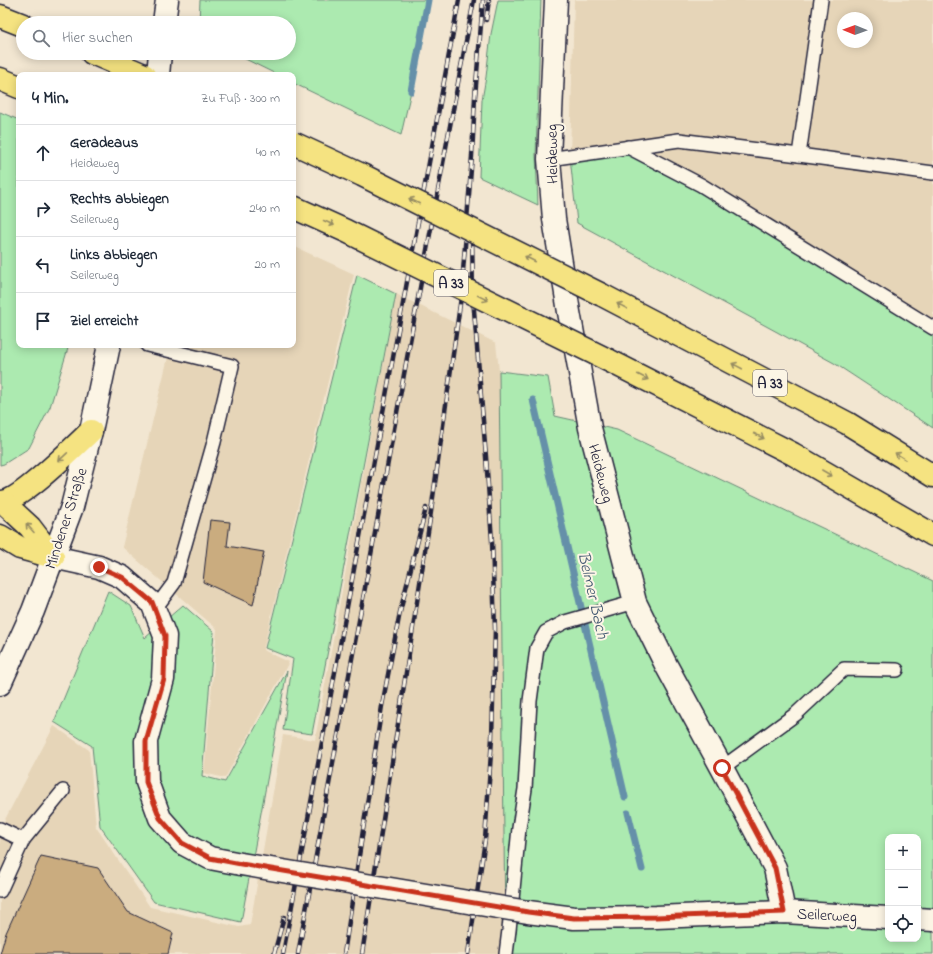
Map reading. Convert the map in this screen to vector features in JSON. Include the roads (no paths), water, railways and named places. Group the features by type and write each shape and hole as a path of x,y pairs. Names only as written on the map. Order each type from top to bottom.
{"highway":[{"path":"0,16 16,22"},
{"path":"108,60 137,72"},
{"path":"0,79 16,86"},
{"name":"A 33","path":"296,144 362,175 602,295 847,423 933,476"},
{"name":"A 33","path":"296,208 346,231 608,360 793,454 933,535"},
{"path":"53,557 30,527 2,502 25,490 91,431"},
{"path":"0,536 20,548 53,557"}],"street":[{"path":"165,16 166,0"},
{"name":"Heideweg","path":"556,0 549,159 554,219 590,428 635,602 666,665 775,868 784,912"},
{"path":"158,72 159,60"},
{"name":"Mindener Straße","path":"0,684 33,611 72,507 91,431 108,348"},
{"name":"Seilerweg","path":"53,557 99,567 122,577 152,602 165,636 164,679 146,741 146,782 160,818 182,843 210,858 528,912 574,918 656,917 784,912 885,918"},
{"path":"921,919 933,920"}],"lane":[{"path":"799,155 821,0"},
{"path":"549,159 680,140 933,173"},
{"path":"628,147 701,185 933,328"},
{"path":"154,610 174,583 214,442 232,366 159,348"},
{"path":"506,954 519,828 525,789 530,701 537,648 546,632 565,622 635,602"},
{"path":"722,768 796,714 844,669 897,670"},
{"path":"0,891 22,840 63,791"},
{"path":"0,829 22,840"}],"waterway":[{"name":"Belmer Bach","path":"411,91 428,0"},
{"name":"Belmer Bach","path":"533,400 625,797"},
{"name":"Belmer Bach","path":"628,813 642,869"}],"railway":[{"path":"283,954 459,0"},
{"path":"298,954 474,0"},
{"path":"362,954 430,519 461,297 483,0"},
{"path":"486,20 489,0"},
{"path":"468,954 485,840 492,738 495,629 492,541 473,298 472,230"},
{"path":"344,954 382,706 400,612 426,508"},
{"path":"274,954 284,917"}]}
